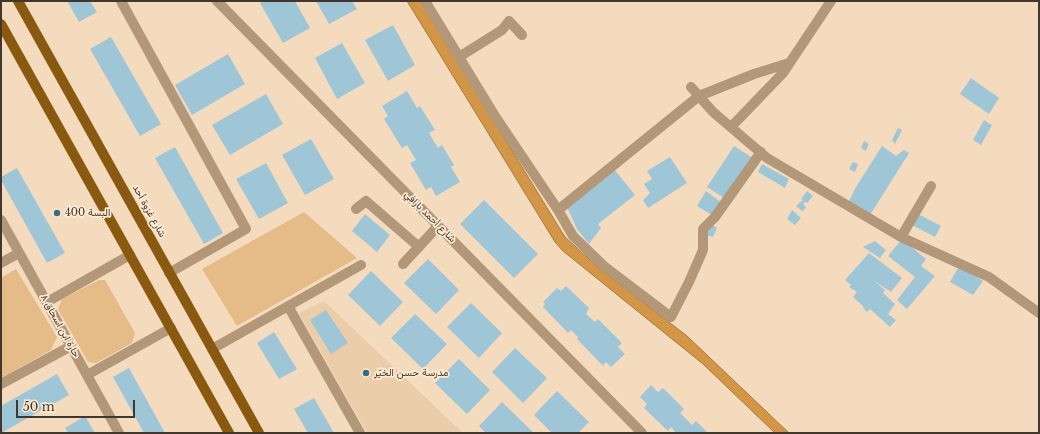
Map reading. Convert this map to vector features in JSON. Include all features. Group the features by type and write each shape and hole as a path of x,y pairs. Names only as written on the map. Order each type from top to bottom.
{"main road":[{"name":"شارع غزوة أحد","path":"18,1 259,433"},
{"path":"1,24 229,433"}],"street":[{"path":"121,1 246,229 169,273"},
{"name":"شارع أحمد بارافي","path":"217,1 642,433"},
{"path":"425,1 495,116 574,236 605,267 671,317 703,250 703,229 715,217 761,152"},
{"path":"731,127 783,73 831,1"},
{"path":"459,57 502,30 509,21 522,35"},
{"path":"558,210 699,96 754,74 789,63"},
{"path":"691,87 714,112 768,158 901,237 989,277 1039,313"},
{"path":"901,237 931,186"},
{"path":"356,209 366,201 419,247"},
{"name":"حارة ابن اسحاق ٨","path":"1,220 119,433"},
{"path":"403,264 438,226"},
{"path":"1,263 19,253"},
{"path":"47,302 130,255"},
{"path":"212,349 361,265"},
{"path":"288,306 360,433"},
{"path":"87,375 171,328"},
{"path":"1,384 71,346"}],"shaded area":[{"path":"407,1 420,1 565,237 600,269 687,336 789,433 775,433 703,364 563,251 555,242"},
{"path":"304,212 357,258 237,326 202,269"},
{"path":"16,269 57,337 51,350 1,378 1,278"},
{"path":"99,280 105,280 135,333 132,343 96,363 88,362 58,309 62,299"},
{"name":"مدرسة حسن الخيّر","path":"324,301 463,433 367,433 299,313"}],"building":[{"path":"67,1 90,1 97,12 79,22"},
{"path":"264,1 295,1 310,28 283,43 260,3"},
{"path":"316,1 352,1 357,9 329,24"},
{"path":"393,25 415,65 388,81 365,40"},
{"path":"111,37 161,124 140,136 90,49"},
{"path":"342,43 365,83 337,99 315,58"},
{"path":"228,54 245,84 192,115 175,85"},
{"path":"971,78 999,98 989,114 960,94"},
{"path":"407,91 417,108 420,106 435,130 429,133 438,148 442,145 454,165 451,167 460,182 436,196 431,187 426,190 410,163 416,160 407,145 402,148 384,119 388,116 382,106"},
{"path":"266,94 283,124 230,155 212,125"},
{"path":"984,120 992,125 981,145 973,140"},
{"path":"898,128 902,130 895,144 892,140"},
{"path":"311,139 334,179 305,195 282,155"},
{"path":"864,141 869,144 866,151 861,148"},
{"path":"734,146 751,157 724,198 707,187"},
{"path":"882,146 896,156 904,150 909,153 870,215 848,203 856,187"},
{"path":"175,147 223,233 204,244 155,158"},
{"path":"670,157 687,183 648,208 643,200 650,193 644,184 652,179 647,171"},
{"path":"853,162 858,164 855,172 849,169"},
{"path":"266,163 288,203 259,219 236,179"},
{"path":"762,164 789,179 785,188 758,172"},
{"path":"17,168 65,253 47,263 1,180 1,177"},
{"path":"613,168 635,195 598,224 601,228 589,244 577,229 567,207"},
{"path":"706,191 722,203 712,215 697,206"},
{"path":"807,191 813,196 807,203 803,203 806,208 802,211 796,206 803,200 801,199"},
{"path":"484,200 538,254 514,278 460,224"},
{"path":"792,210 801,218 795,225 787,219"},
{"path":"365,214 390,235 377,252 352,231"},
{"path":"918,214 941,226 935,237 912,225"},
{"path":"711,224 717,228 713,237 707,235"},
{"path":"902,239 926,259 921,266 935,276 907,309 897,300 915,277 888,256"},
{"path":"875,241 886,250 880,258 863,247"},
{"path":"869,253 902,278 891,292 873,280 885,290 883,293 895,304 888,314 896,320 890,327 870,309 867,312 863,308 864,307 853,297 857,292 849,287 851,285 845,280"},
{"path":"428,259 459,290 436,314 404,283"},
{"path":"958,268 971,273 983,281 973,295 950,282"},
{"path":"371,271 403,302 380,326 348,295"},
{"path":"566,286 589,308 586,314 595,322 598,319 622,343 618,347 625,354 611,367 606,362 603,366 577,339 578,337 571,330 568,333 543,307 545,304 543,302 557,288 561,291"},
{"path":"471,303 502,333 479,358 447,327"},
{"path":"326,310 348,343 331,354 310,320"},
{"path":"415,314 447,344 423,369 391,338"},
{"path":"274,332 297,369 279,379 257,343"},
{"path":"515,348 547,378 523,403 492,372"},
{"path":"459,359 490,390 467,414 435,383"},
{"path":"129,368 165,433 144,433 113,377"},
{"path":"57,374 69,395 1,433 1,406"},
{"path":"651,385 658,392 663,388 684,409 680,413 692,425 696,421 708,433 676,433 671,427 668,431 644,408 647,404 640,397"},
{"path":"557,391 589,422 578,433 552,433 534,415"},
{"path":"314,398 334,433 308,433 294,409"},
{"path":"502,402 534,433 486,433 479,426"},
{"path":"85,416 95,433 68,433 65,428"}],"place":[{"name":"البسة 400","path":"57,213"},
{"name":"مدرسة حسن الخيّر","path":"366,373"}]}
